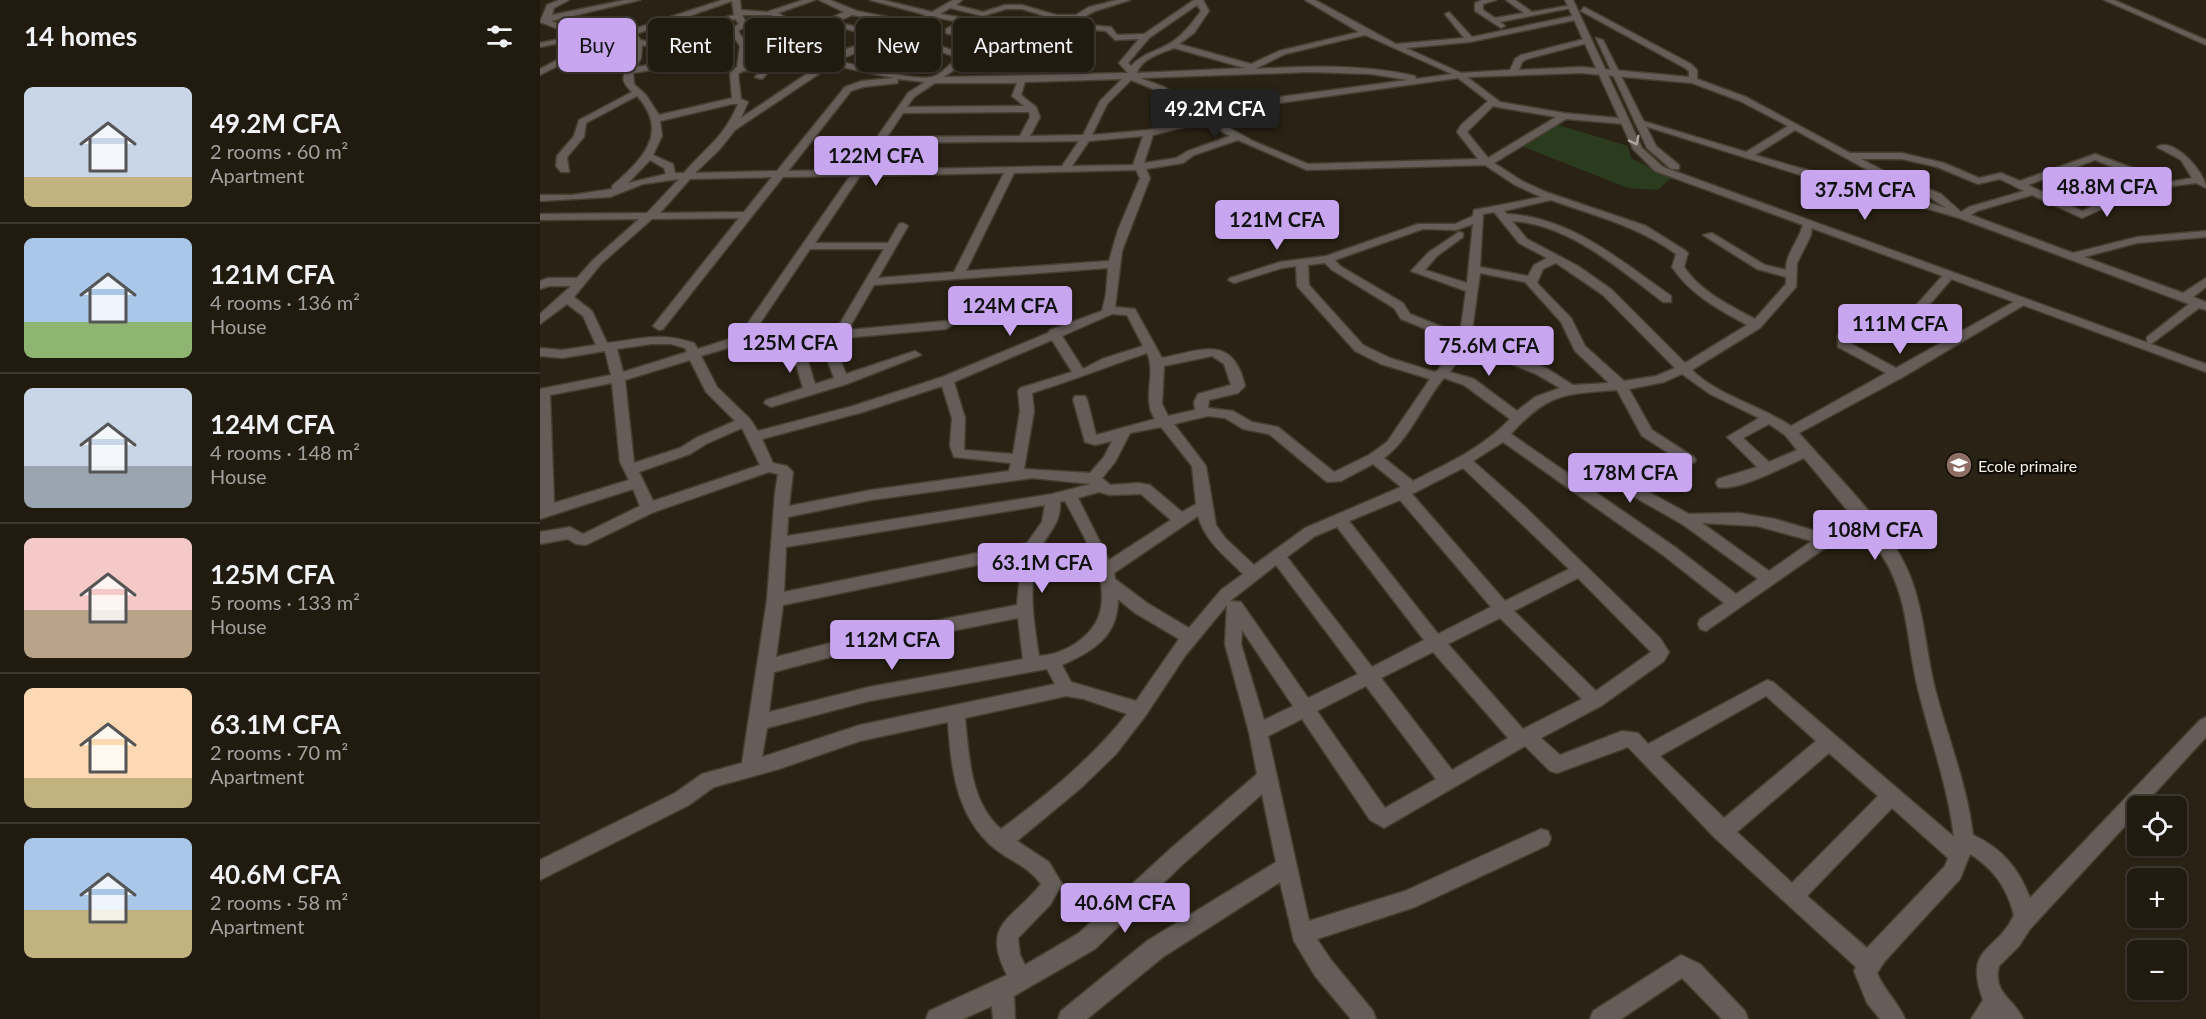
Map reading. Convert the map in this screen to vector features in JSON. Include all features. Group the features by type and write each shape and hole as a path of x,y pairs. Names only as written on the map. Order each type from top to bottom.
{"street":[{"path":"544,19 550,7 565,0"},
{"path":"544,19 636,0"},
{"path":"712,0 725,1"},
{"path":"736,0 743,25 733,30 744,46 741,68"},
{"path":"790,0 802,2"},
{"path":"726,18 739,14 773,13 811,0"},
{"path":"823,0 851,12 879,17"},
{"path":"874,0 953,19"},
{"path":"1086,0 1087,8 1092,9"},
{"path":"1064,170 1086,138 1103,103 1130,74 1145,57 1173,45 1191,31 1205,11 1199,0 1146,36 1123,63 1130,74 1161,89 1238,136 1285,159 1311,168 1488,162 1510,152 1564,116"},
{"path":"1309,0 1364,33 1448,67 1493,101 1512,108 1564,116 1625,121"},
{"path":"1492,0 1479,3 1478,7 1509,32"},
{"path":"1510,0 1530,14"},
{"path":"2108,0 2206,43"},
{"path":"681,18 725,1"},
{"path":"849,28 918,1"},
{"path":"925,18 952,2 983,14 1005,7 1022,7 1056,17 1078,16 1092,9 1129,2"},
{"path":"1393,46 1470,40 1509,32 1574,5"},
{"path":"1493,21 1574,5 1688,66 1693,70 1693,80"},
{"path":"1574,5 1638,149 1659,169 2206,368"},
{"path":"1574,5 1615,72 1652,148 1674,166 2206,359"},
{"path":"841,18 851,12"},
{"path":"773,13 781,18"},
{"path":"1449,14 1470,40"},
{"path":"1078,16 1085,27 1106,28 1115,38 1146,36"},
{"path":"544,19 558,29"},
{"path":"1162,24 1191,31"},
{"path":"844,26 856,30"},
{"path":"1173,45 1250,69 1307,45 1364,33"},
{"path":"636,39 703,56 701,59 636,70"},
{"path":"1514,71 1518,61 1524,57 1588,40"},
{"path":"540,45 558,41"},
{"path":"844,55 856,49"},
{"path":"540,72 558,62"},
{"path":"844,65 932,80 1022,80 1250,69 1337,69 1391,73 1420,80"},
{"path":"737,100 734,73 745,68"},
{"path":"743,339 911,95 953,68"},
{"path":"879,140 1086,138 1149,133 1279,100 1420,80 1514,71 1602,71 1631,76 1693,80 1724,90 1894,180 1942,199 1958,214"},
{"path":"610,194 648,156 659,137 655,119 639,92 628,82 628,72"},
{"path":"759,77 763,72"},
{"path":"729,131 816,72"},
{"path":"994,80 998,72"},
{"path":"659,326 848,89 862,84 916,79"},
{"path":"1022,80 1016,96 1033,109 1035,117 1024,138"},
{"path":"565,170 561,166 562,156 579,136 582,122 639,92"},
{"path":"540,320 567,298 597,262 651,214 716,148 729,131 743,104 742,100 737,100 655,119"},
{"path":"1493,101 1464,127 1462,132 1488,162 1525,186 1652,233 1682,253 1678,267 1689,282 1724,307 1756,325"},
{"path":"900,110 1033,109"},
{"path":"1640,123 1827,180 1880,191 1958,214 2202,305"},
{"path":"1748,155 1794,126"},
{"path":"1137,166 1149,133"},
{"path":"540,198 572,198 610,194 641,181 687,175 1064,170 1137,166 1179,161 1191,153 1238,136"},
{"path":"2020,185 2095,157 2169,186 2202,183 2185,158 2162,147"},
{"path":"648,156 669,166 672,169 671,176"},
{"path":"1848,156 1902,156 1935,163 1978,181 1999,176 2080,215 2130,192"},
{"path":"1108,310 1114,289 1114,264 1132,208 1145,178 1144,173 1137,166"},
{"path":"958,276 1010,171"},
{"path":"1958,214 2033,192"},
{"path":"1501,213 1554,196"},
{"path":"779,543 1052,499 1070,494 1097,483 1125,430 1213,412 1228,414 1248,426 1273,430 1332,478 1374,458 1399,436 1439,375 1466,340 1475,268 1477,218 1480,210 1529,217 1559,230 1601,254 1667,299"},
{"path":"1501,213 1523,241 1574,268 1607,292 1684,369 1715,391 1770,418 1790,432 1893,557 1910,596 1926,687 1960,808 1963,849 1953,872 1865,971 1869,983 1894,1019"},
{"path":"540,217 651,214 748,215"},
{"path":"1234,280 1280,265 1328,260 1413,228 1429,225 1456,227 1477,218"},
{"path":"1001,841 1086,774 1123,734 1190,637 1232,601 1252,573 1310,532 1407,491 1464,461 1503,435 1533,404 1571,390 1659,380 1684,369 1756,325 1790,289 1791,263 1806,235 1808,224"},
{"path":"840,333 903,226"},
{"path":"2072,257 2137,240 2206,234"},
{"path":"1459,235 1433,254 1416,271 1472,290"},
{"path":"1708,235 1761,267 1790,275"},
{"path":"806,246 891,246"},
{"path":"1555,259 1538,267 1531,283 1550,307 1567,321 1579,348 1621,386 1647,433 1689,460"},
{"path":"1328,260 1336,268 1399,306 1405,316 1541,371 1571,390"},
{"path":"1302,263 1303,286 1316,297 1359,348 1377,357 1469,382 1518,418"},
{"path":"871,282 1114,264"},
{"path":"1475,268 1532,279"},
{"path":"1898,374 1842,344 1842,338 1872,317 1896,325 1906,324 1949,274"},
{"path":"540,285 548,282 581,282"},
{"path":"2184,297 2206,282"},
{"path":"567,298 588,314 607,346 618,378 627,462 649,508"},
{"path":"1790,432 1898,374 2023,302"},
{"path":"2151,340 2202,305"},
{"path":"753,437 877,403 947,380 1108,310 1133,313 1158,363 1155,404 1163,422 1191,454 1198,466 1204,506 1214,534 1252,573"},
{"path":"543,513 548,483 540,412 542,393 618,378 743,339 795,339 840,333 946,325"},
{"path":"1054,333 1080,374"},
{"path":"824,335 842,381"},
{"path":"795,339 810,390"},
{"path":"540,352 562,354 651,340 672,340 690,346 711,389 745,422 768,467"},
{"path":"1016,475 1027,411 1025,391 1080,374 1150,348"},
{"path":"1158,363 1212,352 1221,352 1226,356 1238,386 1233,390 1203,397 1202,414"},
{"path":"771,403 915,355"},
{"path":"947,380 957,417 959,431 956,447 959,454 1020,459"},
{"path":"1080,399 1090,439 1121,435"},
{"path":"1767,468 1734,437 1770,418"},
{"path":"543,513 634,476 701,441 745,422"},
{"path":"1503,435 1669,551 1736,603"},
{"path":"1723,483 1747,477 1807,451"},
{"path":"1374,458 1407,491 1503,610 1594,701"},
{"path":"1232,601 1377,814 1384,819 1524,738 1594,701 1638,672 1660,652 1580,570 1464,461"},
{"path":"1584,464 1687,520 1769,579"},
{"path":"540,538 570,532 581,540 586,539 649,508 768,467 782,469 786,472 775,600 759,722 750,769"},
{"path":"781,513 871,495 1016,475 1048,473 1097,483 1116,491 1145,489 1180,519"},
{"path":"759,722 869,694 1052,662 1075,653 1101,629 1113,601 1108,576 1070,494"},
{"path":"1032,664 1025,591 1032,548 1054,517 1052,499"},
{"path":"1108,576 1180,519 1204,506"},
{"path":"1687,520 1712,515 1800,530 1825,540 1880,539"},
{"path":"1340,520 1436,643 1524,738 1557,765 1622,739 1632,739 1722,832 1791,897 1869,964"},
{"path":"1707,624 1825,540"},
{"path":"775,600 1032,548"},
{"path":"1277,555 1450,782"},
{"path":"1258,732 1580,570"},
{"path":"1108,576 1142,608 1190,637"},
{"path":"1232,601 1233,644 1258,732 1266,778 1283,840 1285,867 1301,934 1323,968 1365,1019"},
{"path":"765,668 865,641 1026,610"},
{"path":"1052,662 1066,689"},
{"path":"1646,754 1767,687 1891,796 1963,849 1992,854 2005,868 2023,906 2024,921"},
{"path":"540,870 682,799 709,780 860,733 1066,689 1076,689 1118,705 1140,710"},
{"path":"956,712 962,773 974,814 1001,841 1032,858 1052,884 1046,896 1019,920 1007,935 1012,985 1004,1019"},
{"path":"2012,1019 1989,1011 1984,975 1987,961 2206,725"},
{"path":"1722,832 1829,742"},
{"path":"937,1019 1012,985 1067,954 1095,934 1175,858 1266,778"},
{"path":"1791,897 1891,796"},
{"path":"1301,934 1408,900 1541,838"},
{"path":"1069,1019 1155,949 1285,867"},
{"path":"1601,1019 1681,966 1692,972 1737,1019"}],"green space":[{"path":"1555,124 1628,146 1631,158 1671,178 1658,190 1628,188 1521,146"}],"place":[{"name":"Ecole primaire","path":"1959,465"}]}
